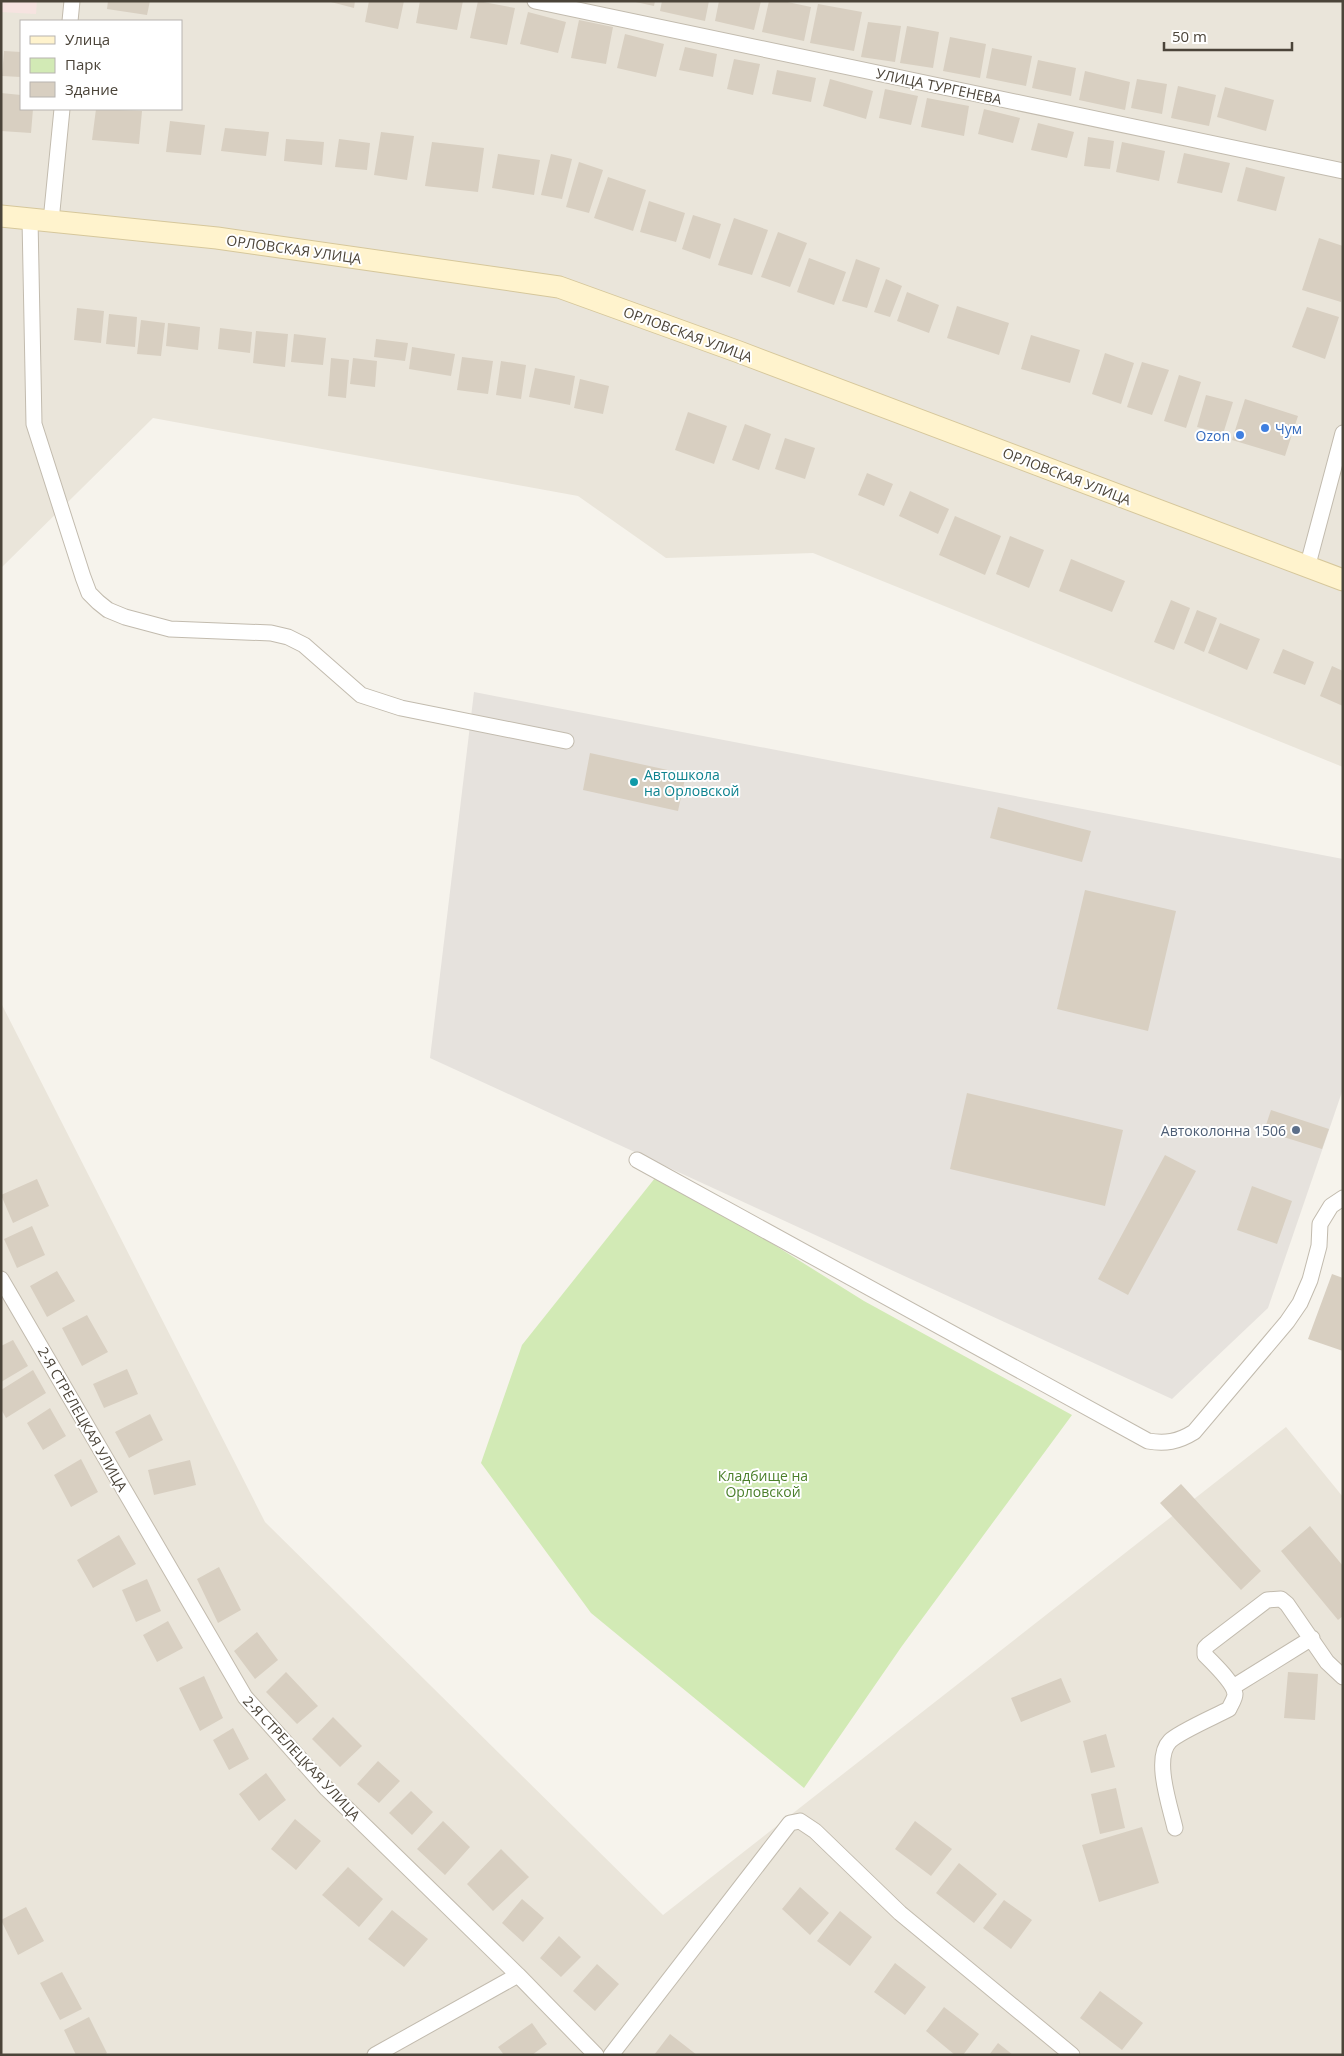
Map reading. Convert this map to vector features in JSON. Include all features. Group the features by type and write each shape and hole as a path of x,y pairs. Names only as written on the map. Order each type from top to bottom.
{"main road":[{"name":"ОРЛОВСКАЯ УЛИЦА","path":"1,216 217,238 559,287 740,352 1307,568 1343,580"}],"street":[{"path":"70,20 72,1"},
{"name":"УЛИЦА ТУРГЕНЕВА","path":"535,1 1343,171"},
{"path":"62,110 41,220 34,424 89,593 108,610 126,618 170,629 271,633 288,637 304,645 361,695 401,708 566,741"},
{"path":"1307,568 1343,433"},
{"path":"638,1160 1142,1438 1162,1443 1184,1438 1194,1432 1287,1322 1300,1303 1310,1280 1318,1251 1320,1224 1331,1206 1343,1198"},
{"name":"2-Я СТРЕЛЕЦКАЯ УЛИЦА","path":"1,1279 244,1697 327,1789 518,1975 596,2055"},
{"path":"1174,1828 1161,1763 1164,1749 1171,1740 1229,1709 1234,1700 1233,1687 1205,1654 1205,1648 1208,1644 1267,1600 1281,1599 1287,1604 1312,1638 1327,1662 1343,1677"},
{"path":"1233,1687 1312,1638"},
{"path":"611,2055 790,1823 800,1821 833,1847 900,1913 1072,2055"},
{"path":"375,2055 518,1975"}],"shaded area":[{"path":"1,1 1343,1 1343,767 813,553 666,558 578,496 153,418 1,568"},
{"path":"1,1 37,1 36,14 1,12"},
{"path":"474,692 1343,859 1343,1089 1268,1308 1172,1399 430,1058"},
{"path":"1,1003 265,1522 663,1915 1286,1427 1343,1497 1343,2055 1,2055"}],"green space":[{"name":"Кладбище на Орловской","path":"659,1173 864,1301 1072,1415 902,1646 804,1788 591,1613 481,1463 522,1345"}],"building":[{"path":"108,1 150,1 147,15 107,9"},
{"path":"327,1 355,1 354,8"},
{"path":"369,1 404,1 398,29 365,22"},
{"path":"420,1 463,1 457,30 416,23"},
{"path":"478,1 515,8 507,45 470,38"},
{"path":"631,1 655,1 654,6"},
{"path":"662,1 709,1 705,21 660,11"},
{"path":"719,1 761,1 754,30 715,21"},
{"path":"769,1 783,1 811,7 804,41 762,32"},
{"path":"818,4 862,12 854,51 810,43"},
{"path":"528,12 566,22 558,53 520,44"},
{"path":"579,20 613,27 606,64 571,58"},
{"path":"868,22 901,26 895,62 861,57"},
{"path":"907,26 939,32 933,68 900,63"},
{"path":"625,34 664,44 656,77 617,68"},
{"path":"950,37 986,44 980,78 943,71"},
{"path":"685,47 717,54 713,77 679,70"},
{"path":"992,48 1032,56 1026,86 986,78"},
{"path":"4,51 20,52 20,77 2,76"},
{"path":"734,59 760,64 753,95 727,89"},
{"path":"1038,60 1076,68 1071,96 1032,88"},
{"path":"777,70 816,78 811,102 772,94"},
{"path":"1085,71 1130,82 1125,110 1079,100"},
{"path":"830,79 873,91 866,119 823,106"},
{"path":"1137,79 1167,84 1162,114 1131,108"},
{"path":"1178,86 1216,95 1209,126 1171,118"},
{"path":"1225,87 1274,100 1266,131 1217,117"},
{"path":"885,89 918,96 911,125 879,118"},
{"path":"1,93 20,95 20,110 33,110 31,133 1,131"},
{"path":"927,98 969,106 964,136 921,127"},
{"path":"984,109 1020,118 1013,143 978,134"},
{"path":"96,110 142,111 139,144 92,140"},
{"path":"170,121 205,125 201,155 166,152"},
{"path":"1038,123 1074,132 1067,158 1031,150"},
{"path":"225,128 269,132 266,156 221,151"},
{"path":"381,132 414,136 407,180 374,175"},
{"path":"1088,137 1114,141 1110,169 1084,166"},
{"path":"286,139 324,142 322,165 284,161"},
{"path":"339,139 370,143 367,170 335,167"},
{"path":"432,142 484,148 478,192 425,186"},
{"path":"1122,142 1165,151 1159,181 1116,172"},
{"path":"1184,153 1230,163 1222,193 1177,183"},
{"path":"498,154 540,160 534,195 492,188"},
{"path":"551,154 572,159 562,199 541,195"},
{"path":"579,162 603,170 589,213 566,207"},
{"path":"1246,167 1285,177 1276,211 1237,201"},
{"path":"608,177 646,190 633,231 594,218"},
{"path":"649,201 685,213 676,242 640,232"},
{"path":"693,215 721,224 710,259 682,249"},
{"path":"734,218 768,230 752,275 718,265"},
{"path":"778,232 807,243 790,287 761,277"},
{"path":"1319,238 1343,246 1341,302 1302,290"},
{"path":"809,258 846,272 834,305 797,292"},
{"path":"856,259 880,268 867,308 842,301"},
{"path":"886,279 902,286 890,317 874,312"},
{"path":"907,292 939,305 929,333 897,321"},
{"path":"957,306 1009,323 999,355 947,338"},
{"path":"1307,307 1339,317 1325,359 1292,347"},
{"path":"77,308 104,311 101,343 74,340"},
{"path":"109,314 137,317 135,347 106,344"},
{"path":"141,320 165,323 161,356 137,354"},
{"path":"168,323 200,327 198,350 166,346"},
{"path":"220,328 252,332 250,353 218,349"},
{"path":"256,331 288,334 285,367 253,363"},
{"path":"294,334 326,338 323,365 291,362"},
{"path":"1031,335 1080,350 1070,383 1021,369"},
{"path":"376,339 408,343 405,361 374,357"},
{"path":"412,347 455,354 451,376 409,369"},
{"path":"1105,353 1134,363 1121,404 1092,394"},
{"path":"462,357 493,361 488,394 457,390"},
{"path":"331,358 349,360 346,398 328,396"},
{"path":"353,358 377,361 375,387 350,384"},
{"path":"501,361 526,365 521,399 496,395"},
{"path":"1142,362 1169,370 1152,415 1127,407"},
{"path":"535,368 575,376 570,405 529,397"},
{"path":"1179,375 1201,382 1186,428 1164,421"},
{"path":"580,379 609,386 603,414 574,408"},
{"path":"1206,395 1233,402 1223,434 1197,427"},
{"name":"Чум","path":"1245,399 1298,416 1285,456 1232,440"},
{"path":"688,412 727,426 714,464 675,450"},
{"path":"745,424 771,434 759,470 732,460"},
{"path":"785,438 815,448 805,479 775,469"},
{"path":"867,473 893,484 884,506 858,495"},
{"path":"910,491 949,509 938,534 899,516"},
{"path":"955,516 1001,536 985,575 939,555"},
{"path":"1010,536 1044,550 1029,588 996,574"},
{"path":"1071,559 1125,581 1112,612 1059,591"},
{"path":"1171,600 1190,608 1174,650 1154,642"},
{"path":"1197,610 1217,618 1204,652 1184,643"},
{"path":"1220,623 1260,639 1247,670 1208,653"},
{"path":"1283,649 1314,662 1305,685 1273,673"},
{"path":"1332,666 1343,671 1343,706 1320,696"},
{"name":"Автошкола на Орловской","path":"590,753 686,774 678,811 583,790"},
{"path":"998,807 1091,831 1082,862 990,838"},
{"path":"1085,890 1176,911 1148,1031 1057,1009"},
{"path":"967,1093 1123,1130 1105,1206 950,1169"},
{"name":"Автоколонна 1506","path":"1271,1110 1329,1129 1322,1149 1264,1131"},
{"path":"1165,1155 1196,1171 1128,1295 1098,1279"},
{"path":"37,1179 49,1206 13,1223 1,1195"},
{"path":"1252,1186 1292,1201 1277,1244 1237,1230"},
{"path":"32,1226 45,1255 17,1268 4,1239"},
{"path":"57,1271 75,1301 47,1317 30,1286"},
{"path":"1332,1274 1343,1278 1343,1351 1308,1339"},
{"path":"87,1315 108,1352 82,1366 62,1328"},
{"path":"13,1340 28,1366 1,1382 1,1346"},
{"path":"127,1369 138,1394 104,1408 93,1384"},
{"path":"33,1370 46,1393 6,1418 1,1409 1,1390"},
{"path":"50,1408 66,1436 43,1450 27,1423"},
{"path":"150,1414 163,1440 129,1458 115,1432"},
{"path":"81,1459 98,1492 71,1507 54,1475"},
{"path":"190,1460 196,1485 154,1495 148,1470"},
{"path":"1181,1484 1261,1571 1241,1590 1160,1503"},
{"path":"1310,1526 1343,1566 1343,1616 1338,1620 1281,1551"},
{"path":"119,1535 136,1564 93,1588 77,1560"},
{"path":"219,1567 241,1610 218,1623 197,1579"},
{"path":"147,1579 161,1611 136,1622 122,1590"},
{"path":"168,1621 183,1648 157,1662 143,1635"},
{"path":"257,1632 278,1660 255,1679 234,1651"},
{"path":"286,1672 318,1706 297,1724 266,1692"},
{"path":"1288,1672 1318,1674 1315,1720 1284,1718"},
{"path":"204,1676 223,1718 200,1731 179,1688"},
{"path":"1061,1678 1071,1702 1021,1722 1011,1698"},
{"path":"333,1717 362,1746 340,1767 312,1739"},
{"path":"233,1728 249,1759 229,1770 213,1740"},
{"path":"1106,1734 1115,1767 1091,1773 1083,1741"},
{"path":"378,1761 400,1781 379,1803 357,1784"},
{"path":"266,1773 286,1800 259,1821 239,1794"},
{"path":"1116,1788 1125,1828 1100,1834 1091,1794"},
{"path":"411,1791 433,1812 412,1835 389,1813"},
{"path":"295,1819 321,1841 296,1870 271,1849"},
{"path":"443,1821 470,1847 445,1875 417,1849"},
{"path":"915,1821 952,1849 931,1876 895,1849"},
{"path":"1142,1827 1159,1883 1099,1902 1082,1845"},
{"path":"501,1849 529,1877 493,1911 467,1884"},
{"path":"959,1863 997,1894 974,1923 936,1893"},
{"path":"348,1867 383,1899 359,1927 322,1895"},
{"path":"800,1887 829,1913 810,1935 782,1909"},
{"path":"522,1899 544,1918 523,1942 502,1923"},
{"path":"1004,1900 1032,1920 1011,1949 983,1928"},
{"path":"26,1907 44,1941 18,1955 1,1920"},
{"path":"392,1910 428,1939 404,1967 368,1939"},
{"path":"840,1911 872,1937 850,1966 817,1941"},
{"path":"559,1936 581,1957 561,1977 540,1958"},
{"path":"895,1963 926,1987 905,2015 874,1992"},
{"path":"597,1964 619,1984 595,2011 573,1991"},
{"path":"62,1972 82,2009 60,2020 40,1983"},
{"path":"1100,1991 1143,2023 1122,2050 1080,2018"},
{"path":"944,2007 979,2034 963,2055 955,2055 926,2031"},
{"path":"89,2017 107,2053 104,2055 76,2055 64,2030"},
{"path":"532,2023 547,2044 532,2055 504,2055 498,2047"},
{"path":"670,2034 697,2055 654,2055"},
{"path":"998,2043 1013,2055 989,2055"}],"place":[{"name":"Чум","path":"1265,428"},
{"name":"Ozon","path":"1240,435"},
{"name":"Автошкола на Орловской","path":"634,782"},
{"name":"Автоколонна 1506","path":"1296,1130"}]}
